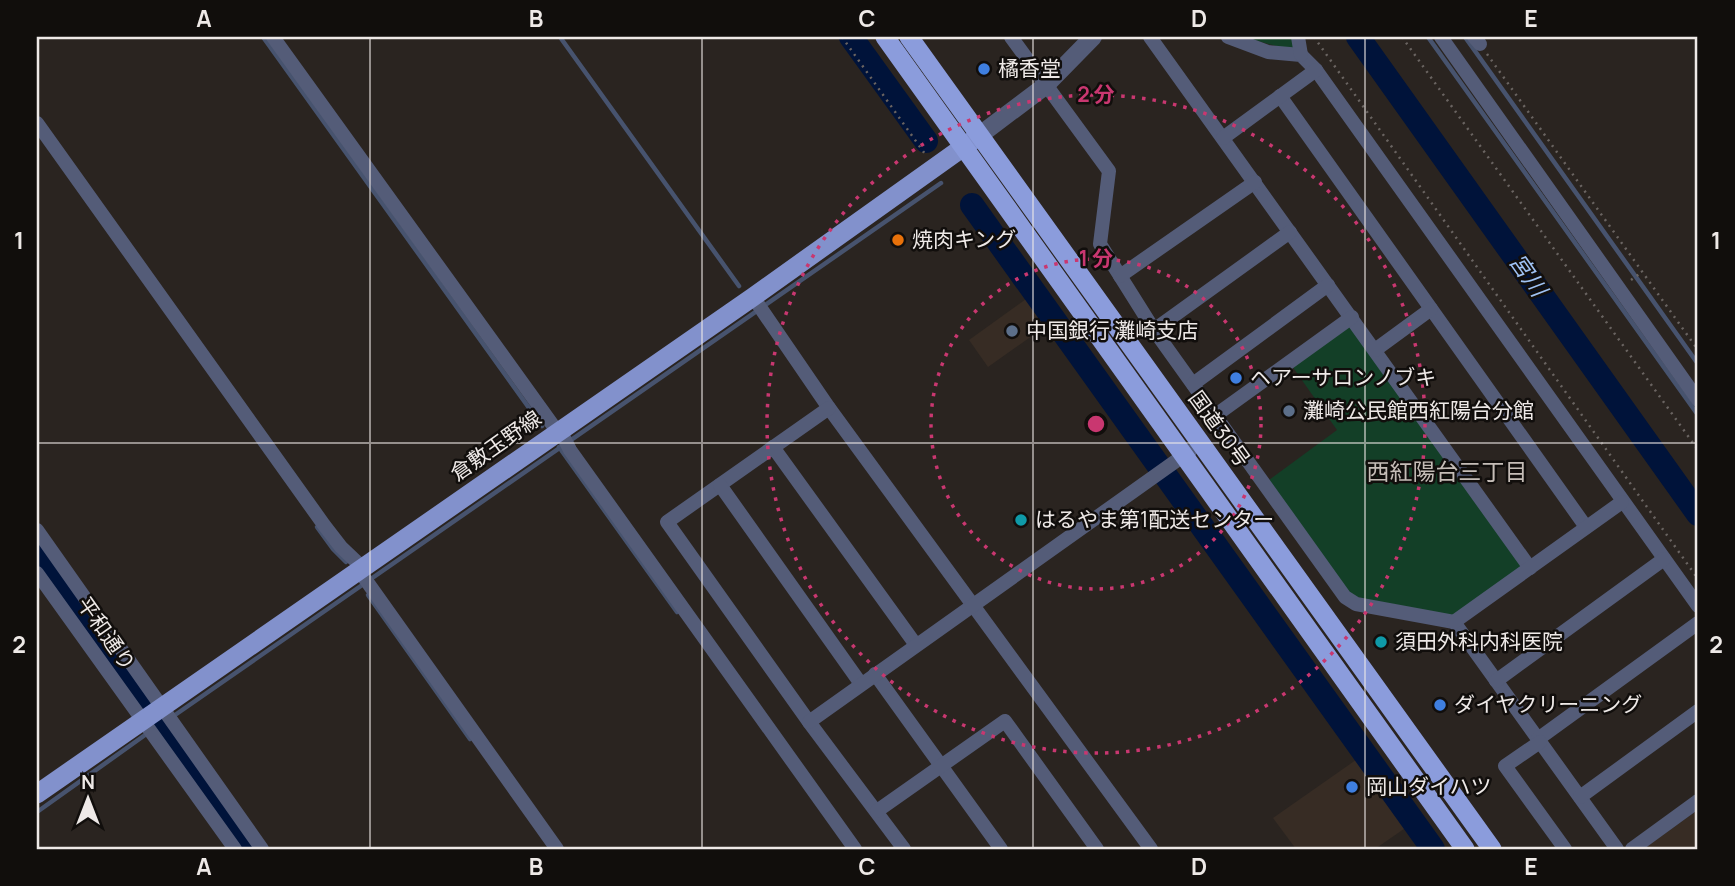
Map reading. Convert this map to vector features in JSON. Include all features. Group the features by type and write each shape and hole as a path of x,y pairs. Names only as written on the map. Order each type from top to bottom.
{"highway":[{"name":"国道30号","path":"885,37 1465,849"},
{"name":"国道30号","path":"909,37 1492,849"}],"main road":[{"name":"倉敷玉野線","path":"37,794 151,713 364,575 758,304 980,135"}],"street":[{"path":"273,37 564,439 855,849"},
{"path":"1011,37 1109,171 1100,244 1154,330 1350,602 1454,622 1617,849"},
{"path":"980,135 1045,86 1093,37"},
{"path":"1150,37 1530,568"},
{"path":"1228,37 1268,52 1301,55"},
{"path":"1298,37 1301,55 1316,70 1698,606"},
{"path":"1441,37 1698,400"},
{"path":"1223,138 1316,70"},
{"path":"1280,96 1586,527"},
{"path":"37,123 324,524 364,575 557,849"},
{"path":"1120,276 1255,182"},
{"path":"1154,330 1290,232"},
{"path":"1193,384 1328,285"},
{"path":"758,304 829,408 1151,849"},
{"path":"1375,350 1431,309"},
{"path":"1216,415 1352,317"},
{"path":"829,408 667,522 809,722 904,849"},
{"path":"809,722 1201,443"},
{"path":"773,447 916,645"},
{"path":"720,485 861,684"},
{"path":"1454,622 1622,502"},
{"path":"37,530 234,849"},
{"path":"1496,681 1664,559"},
{"name":"平和通り","path":"37,573 151,713"},
{"path":"1564,849 1505,766 1698,623"},
{"path":"875,674 1001,849"},
{"path":"1580,797 1698,710"},
{"path":"151,713 262,849"},
{"path":"877,811 1004,721 1097,849"},
{"path":"1632,849 1698,802"}],"path":[{"path":"842,37 935,168"},
{"path":"1314,37 1698,579"},
{"path":"1402,37 1698,450"},
{"path":"1477,40 1640,273 1698,350"},
{"path":"1634,278 1640,273"}],"shaded area":[{"path":"1033,294 1053,321 988,367 969,340"},
{"name":"岡山ダイハツ","path":"1363,755 1411,824 1375,849 1296,849 1273,818"},
{"path":"1698,810 1698,849 1644,849 1645,848"}],"green space":[{"path":"1244,37 1291,37 1294,47 1290,50"},
{"path":"1350,326 1522,566 1454,616 1351,596 1269,480 1337,430 1292,366"}],"waterway":[{"path":"263,37 542,426"},
{"path":"560,37 739,286"},
{"path":"851,37 926,141"},
{"name":"宮川","path":"1358,37 1698,514"},
{"path":"1428,37 1698,415"},
{"path":"1465,37 1698,364"},
{"path":"175,715 941,183"},
{"path":"972,205 1433,849"},
{"path":"559,447 677,612"},
{"path":"317,527 346,562"},
{"path":"37,551 250,849"},
{"path":"368,595 470,739"},
{"path":"155,729 167,720"},
{"path":"37,812 145,735"}],"place":[{"name":"橘香堂","path":"984,69"},
{"name":"焼肉キング","path":"898,240"},
{"name":"中国銀行 灘崎支店","path":"1012,331"},
{"name":"ヘアーサロンノブキ","path":"1236,378"},
{"name":"灘崎公民館西紅陽台分館","path":"1289,411"},
{"name":"はるやま第1配送センター","path":"1021,520"},
{"name":"須田外科内科医院","path":"1381,642"},
{"name":"ダイヤクリーニング","path":"1440,705"},
{"name":"岡山ダイハツ","path":"1352,787"}],"district":[{"name":"西紅陽台三丁目","path":"1447,472"}]}
